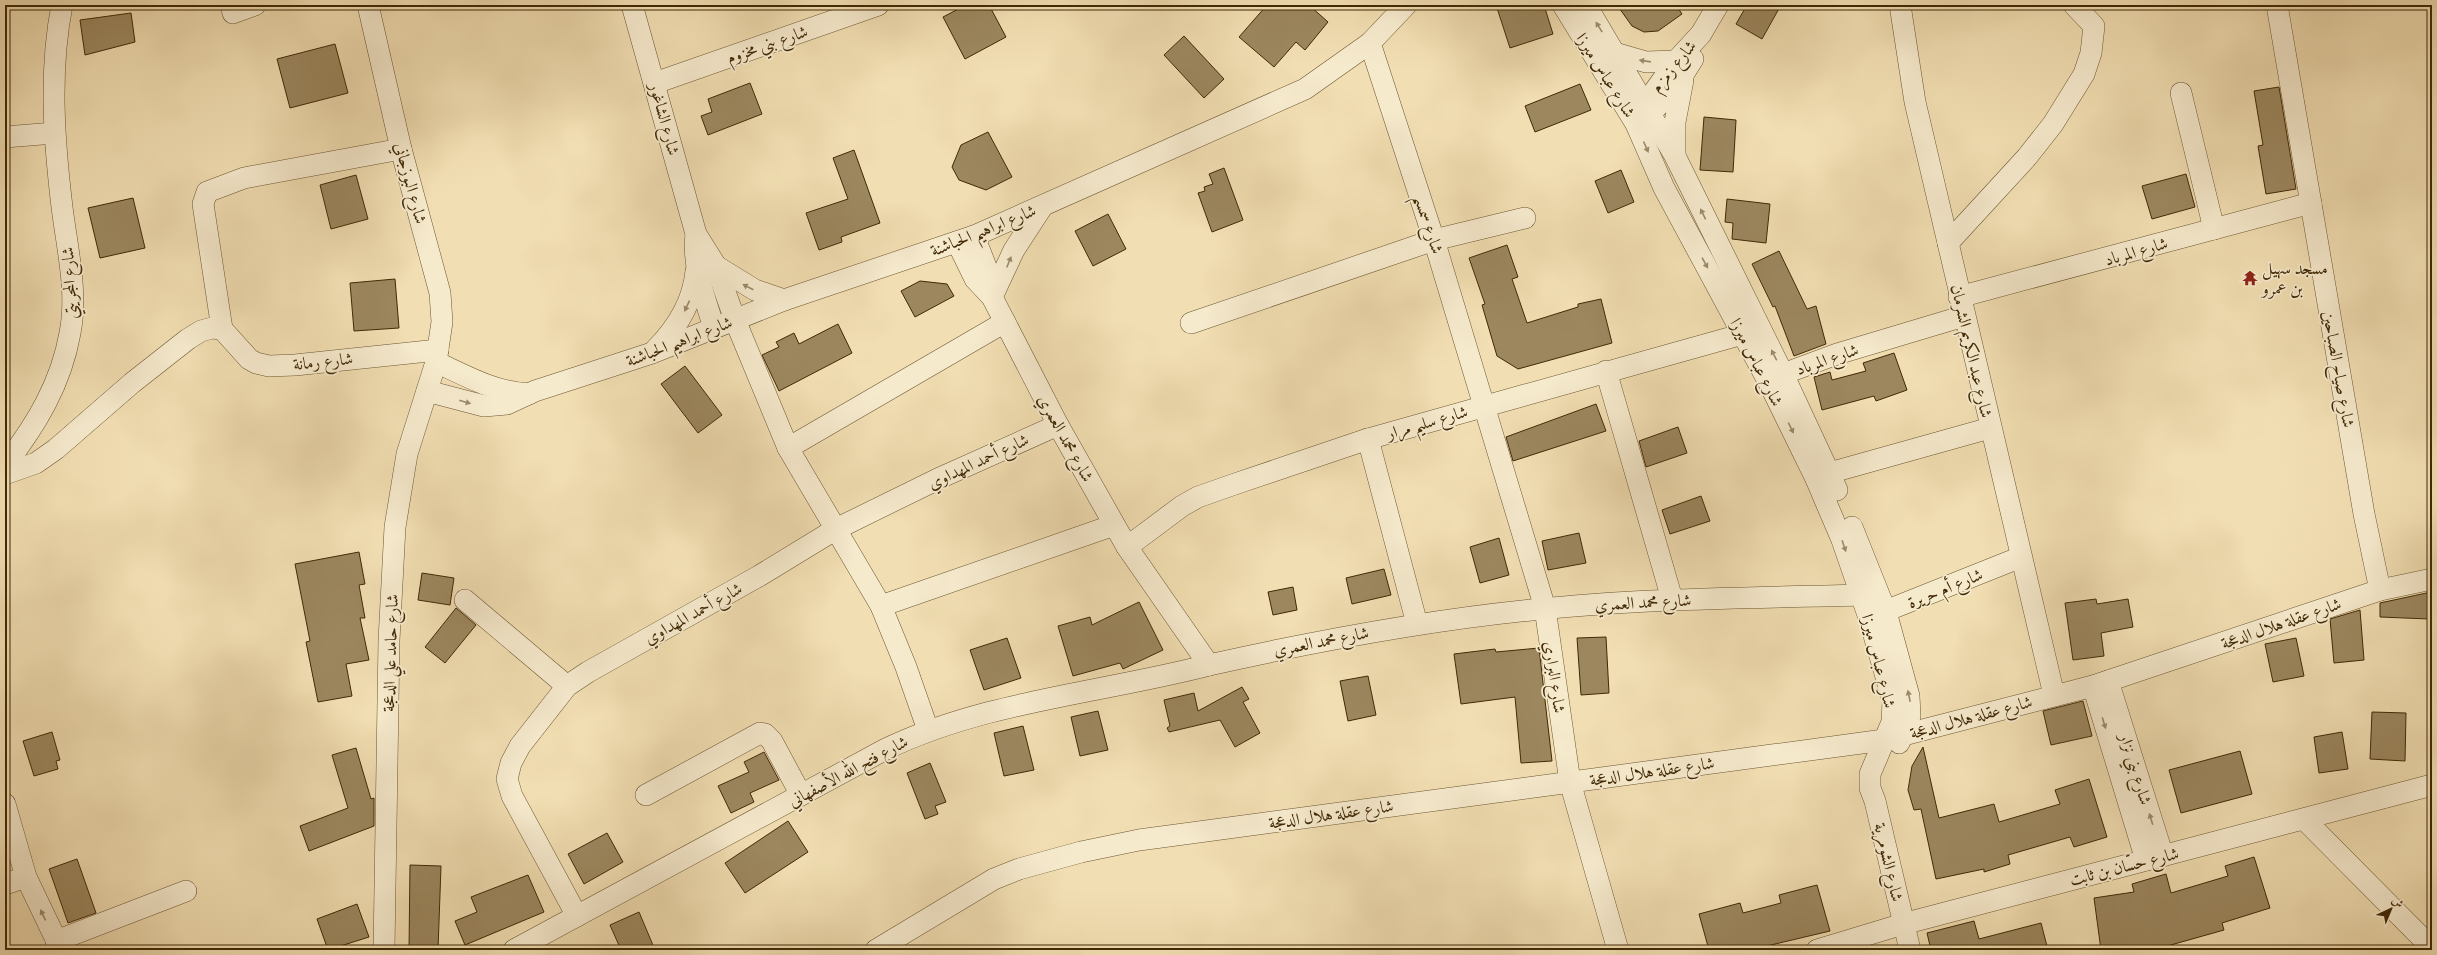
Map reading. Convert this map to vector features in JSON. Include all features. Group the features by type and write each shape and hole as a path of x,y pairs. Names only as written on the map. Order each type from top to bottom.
{"street":[{"name":"شارع المجريتي","path":"5,465 33,427 50,399 59,376 71,332 73,306 71,272 54,133 56,36 62,5"},
{"path":"231,5 233,13 255,5"},
{"name":"شارع البوزجاني","path":"368,5 401,149 440,293 442,322 437,356"},
{"name":"شارع الشاغور","path":"632,5 696,234 694,251 706,267 735,320 788,448 881,606 906,666 928,730"},
{"name":"شارع بني مخزوم","path":"655,83 878,5"},
{"name":"شارع ابراهيم الحباشنة","path":"427,391 484,406 507,404 528,394 652,353 784,300 965,239 1305,89 1370,43 1406,5"},
{"name":"شارع عباس ميرزا","path":"1563,5 1641,115 1675,156 1783,374 1878,615 1910,701 1910,716 1904,734"},
{"name":"شارع عباس ميرزا","path":"1586,5 1615,53 1641,115 1664,188 1742,334 1823,476 1842,540 1862,595 1878,615 1893,701 1892,722 1884,740"},
{"name":"شارع زمزم","path":"1641,115 1664,100 1681,66 1718,5"},
{"path":"1948,243 2027,157 2053,124 2084,74 2091,53 2094,26 2074,5"},
{"name":"شارع صياح الصباحين","path":"2277,5 2364,514 2380,590"},
{"name":"شارع عبد الكريم الشرمان","path":"1902,6 1915,102 1990,428 2054,695"},
{"name":"شارع سمسم","path":"1370,43 1434,240 1483,406"},
{"path":"1615,53 1646,62 1681,66 1675,122 1675,156"},
{"path":"2181,94 2214,229"},
{"path":"5,137 54,133"},
{"path":"5,474 36,463 56,449 150,368 188,339 206,330 222,329 203,204 207,192 244,178 401,149"},
{"name":"شارع المرباد","path":"1783,374 1962,307 2214,229 2311,203"},
{"path":"992,297 1014,250 1042,206"},
{"path":"1191,323 1434,240 1525,218"},
{"name":"شارع محمد العمري","path":"965,239 990,277 992,297 1058,425 1127,548 1209,665 1321,640 1416,624 1545,608 1672,599 1862,595"},
{"path":"652,353 668,338 681,320 706,267 755,290 784,300"},
{"name":"شارع الشاغور","path":"706,267 714,328"},
{"path":"788,448 1005,322"},
{"name":"شارع رمانة","path":"222,329 249,359 256,363 269,366 437,356"},
{"name":"شارع سليم مرار","path":"1127,548 1182,506 1198,497 1368,439 1606,371 1670,356 1742,334"},
{"name":"شارع ابراهيم الحباشنة","path":"437,356 488,386 508,392 528,394"},
{"name":"شارع حامد علي الدعجة","path":"384,950 389,640 395,527 407,454 437,356"},
{"path":"1606,371 1672,599"},
{"name":"شارع البراري","path":"1483,406 1545,608 1570,782 1618,950"},
{"name":"شارع أحمد المهداوي","path":"577,916 512,796 506,779 511,763 520,746 567,686 588,672 759,576 836,529 942,477 1058,425"},
{"path":"1823,476 1990,428"},
{"path":"1368,439 1416,624"},
{"path":"881,606 1114,525"},
{"name":"شارع أم حريرة","path":"1878,615 2021,557"},
{"name":"شارع عقلة هلال الدعجة","path":"876,950 994,879 1019,869 1080,852 1147,839 1884,740 2100,684 2380,590 2432,579"},
{"path":"465,600 567,686"},
{"name":"شارع فتح الله الأصفهاني","path":"514,950 884,750 928,730 1046,700 1158,678 1209,665"},
{"name":"شارع بني نزار","path":"2100,684 2155,858"},
{"path":"646,795 760,733 765,734 772,741 801,795"},
{"name":"شارع الشومرية","path":"1876,801 1883,776 1904,734"},
{"name":"شارع الشومرية","path":"1884,740 1870,774 1870,788 1876,801 1910,950"},
{"name":"شارع حسّان بن ثابت","path":"1817,950 1903,924 2432,785"},
{"path":"5,804 26,877 58,945 186,891"},
{"path":"2304,819 2432,948"},
{"path":"5,884 26,877"}],"building":[{"path":"966,5 989,5 1006,37 965,59 943,17"},
{"path":"1267,5 1309,5 1328,22 1305,50 1296,42 1274,67 1239,37"},
{"path":"1507,5 1544,5 1553,34 1510,48 1497,8"},
{"path":"1617,5 1676,5 1682,14 1658,31 1644,32 1632,26"},
{"path":"1747,5 1781,5 1762,39 1736,24"},
{"path":"131,13 135,42 85,55 80,20"},
{"path":"1184,36 1224,79 1204,98 1164,55"},
{"path":"335,44 348,93 290,108 277,59"},
{"path":"750,83 762,114 708,135 701,116 712,112 708,99"},
{"path":"1580,84 1591,110 1535,132 1525,106"},
{"path":"2279,87 2296,189 2266,194 2258,146 2263,145 2254,91"},
{"path":"1704,117 1736,120 1733,172 1700,170"},
{"path":"988,132 1012,177 986,190 959,180 952,167 961,145"},
{"path":"854,150 880,223 841,237 842,242 819,250 806,213 848,199 833,158"},
{"path":"1224,168 1243,220 1212,232 1198,193 1205,191 1204,187 1213,184 1209,174"},
{"path":"1621,170 1634,202 1608,213 1595,181"},
{"path":"2186,174 2195,207 2152,219 2142,186"},
{"path":"356,175 368,219 331,229 320,185"},
{"path":"133,198 145,248 100,258 88,208"},
{"path":"1727,199 1770,204 1766,243 1732,239 1733,223 1725,222"},
{"path":"1108,214 1126,249 1093,266 1075,231"},
{"path":"1507,245 1518,277 1512,279 1527,323 1578,307 1578,304 1601,299 1612,343 1518,369 1497,356 1482,305 1485,304 1469,258"},
{"path":"1779,251 1807,309 1816,306 1826,344 1794,356 1775,306 1773,307 1752,264"},
{"path":"395,279 399,328 354,331 350,283"},
{"path":"920,281 947,284 954,296 915,317 901,291"},
{"path":"838,324 852,353 779,391 762,355 779,347 776,342 794,333 799,344"},
{"path":"1894,353 1907,390 1876,401 1874,396 1822,410 1814,377 1830,372 1832,380 1866,371 1863,363"},
{"path":"685,366 722,415 698,433 661,384"},
{"path":"1596,404 1606,431 1513,461 1506,437"},
{"path":"1678,427 1687,453 1646,467 1639,441"},
{"path":"1701,496 1710,521 1670,534 1662,510"},
{"path":"1579,533 1586,563 1548,570 1542,541"},
{"path":"1499,538 1509,575 1480,583 1470,547"},
{"path":"359,552 365,584 359,585 365,618 360,618 369,660 346,664 352,696 318,702 306,642 310,641 295,564"},
{"path":"1384,569 1391,595 1352,604 1346,578"},
{"path":"422,573 454,578 450,605 418,600"},
{"path":"1293,587 1297,610 1273,615 1268,592"},
{"path":"2431,592 2429,619 2380,617 2380,603"},
{"path":"2096,599 2097,604 2128,599 2133,627 2101,633 2104,656 2073,660 2065,603"},
{"path":"1139,602 1163,650 1123,669 1120,663 1073,676 1058,626 1090,617 1092,625"},
{"path":"456,608 476,625 445,663 425,647"},
{"path":"2360,610 2364,660 2334,663 2330,619"},
{"path":"1606,637 1609,693 1581,695 1577,638"},
{"path":"1007,638 1021,678 984,690 970,650"},
{"path":"2296,638 2304,676 2273,682 2265,644"},
{"path":"1539,648 1552,761 1521,763 1515,697 1461,704 1454,654 1495,649 1496,652"},
{"path":"1368,676 1376,715 1348,721 1340,681"},
{"path":"1242,687 1249,699 1243,702 1260,733 1235,747 1220,720 1169,732 1167,728 1170,726 1164,700 1194,693 1198,711"},
{"path":"2083,701 2092,736 2051,745 2043,711"},
{"path":"1098,711 1108,750 1080,756 1071,717"},
{"path":"2372,712 2406,713 2405,761 2370,759"},
{"path":"1023,726 1034,770 1004,776 994,733"},
{"path":"52,732 60,760 56,761 58,769 34,776 23,741"},
{"path":"2342,732 2348,769 2319,773 2314,737"},
{"path":"1923,747 1939,818 1994,804 1999,822 2060,804 2055,790 2089,779 2107,837 2074,847 2070,837 2008,855 2010,864 1984,872 1984,869 1936,879 1921,809 1914,810 1908,790 1912,766"},
{"path":"356,748 371,799 374,798 374,826 309,851 300,826 348,808 332,755"},
{"path":"2240,751 2252,794 2181,813 2169,770"},
{"path":"764,752 779,780 750,793 754,802 731,813 718,786 749,772 744,762"},
{"path":"930,763 946,802 935,806 938,814 925,819 907,773"},
{"path":"788,821 808,852 745,893 725,863"},
{"path":"607,833 623,862 584,884 568,854"},
{"path":"2254,857 2270,908 2222,923 2224,930 2153,950 2101,950 2094,898 2134,892 2132,884 2166,874 2171,893 2228,876 2225,866"},
{"path":"77,859 96,913 68,923 49,869"},
{"path":"410,865 441,866 438,950 409,949"},
{"path":"528,875 544,912 465,945 455,921 477,912 471,897"},
{"path":"1817,885 1830,931 1750,950 1709,950 1699,914 1740,903 1743,913 1781,903 1779,895"},
{"path":"357,904 369,937 328,950 317,919"},
{"path":"639,912 655,950 621,950 610,925"},
{"path":"1974,921 1979,939 2041,923 2048,950 1931,950 1927,933"}],"place":[{"name":"مسجد سهيل بن عمرو","path":"2250,278"}]}
